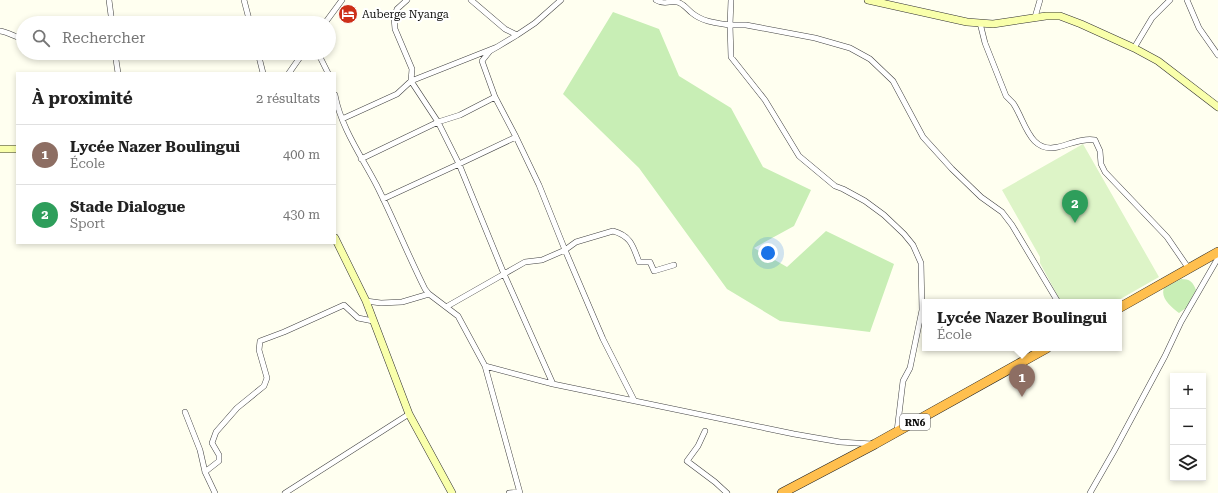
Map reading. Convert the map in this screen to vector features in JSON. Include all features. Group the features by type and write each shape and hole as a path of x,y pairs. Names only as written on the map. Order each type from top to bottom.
{"highway":[{"path":"1122,306 1218,252"},
{"name":"RN6","path":"782,493 875,444 1042,351"}],"main road":[{"path":"868,0 967,22 993,24 1046,16 1060,16 1134,48 1158,61 1218,106"},
{"path":"1,151 16,149"},
{"path":"336,240 366,302 409,414 452,493"}],"street":[{"path":"109,0 111,16"},
{"path":"244,0 248,16"},
{"path":"330,16 342,0"},
{"path":"407,0 397,9 394,18 395,29 412,69 411,81 438,122 459,164 504,274 553,384"},
{"path":"471,0 506,29 517,35"},
{"path":"342,119 397,94 411,81 497,46 535,23 561,0"},
{"path":"656,0 662,3 675,1 681,3 692,14 706,21 746,25 815,38 850,48 870,59 893,81 923,138 981,197 1002,212 1012,225 1056,299"},
{"path":"731,0 731,57 765,100 799,156 835,186 865,201 884,215 913,245 921,263 922,310 910,368 903,381 898,431"},
{"path":"1035,18 1040,0"},
{"path":"1134,48 1152,18 1170,0"},
{"path":"1187,0 1199,28 1218,55"},
{"path":"980,23 985,43 1006,96 1013,103 1028,133 1035,142 1044,147 1056,148 1088,139 1095,140 1100,151 1105,172 1167,237 1189,269"},
{"path":"0,31 10,33 16,36"},
{"path":"497,46 490,51 482,62 495,97 539,185 603,339 634,400"},
{"path":"116,60 118,72"},
{"path":"260,60 263,72"},
{"path":"290,72 298,60"},
{"path":"322,60 328,72"},
{"path":"361,158 438,122 460,115 495,97"},
{"path":"337,111 383,199 420,280 429,294 458,316 485,366 519,492 509,493"},
{"path":"383,199 516,137"},
{"path":"446,307 525,262 542,260 565,250 576,242 613,231 629,239 639,262 650,262 654,271 674,265"},
{"path":"1090,493 1165,356 1181,322 1218,258"},
{"path":"366,302 402,302 429,294"},
{"path":"205,472 219,461 219,455 212,443 216,432 237,408 264,386 267,378 259,350 260,341 344,305 358,318 373,321"},
{"path":"485,366 553,384 794,434 840,442 875,444"},
{"path":"185,412 200,450 205,472 215,493"},
{"path":"284,493 409,414"},
{"path":"705,431 698,446 687,461 727,493"}],"green space":[{"path":"613,12 659,29 679,76 731,108 763,167 811,190 794,226 754,248 787,267 826,231 894,264 870,332 780,321 727,289 639,168 563,94"},
{"path":"1083,144 1159,277 1120,299 1059,299 1040,263 1040,257 1002,190"},
{"path":"1181,279 1191,282 1196,290 1186,308 1179,313 1167,302 1163,292 1164,288"}],"place":[{"name":"Auberge Nyanga","path":"348,14"},
{"name":"Stade Dialogue","path":"1075,223"},
{"name":"Lycée Nazer Boulingui","path":"1022,397"}]}
